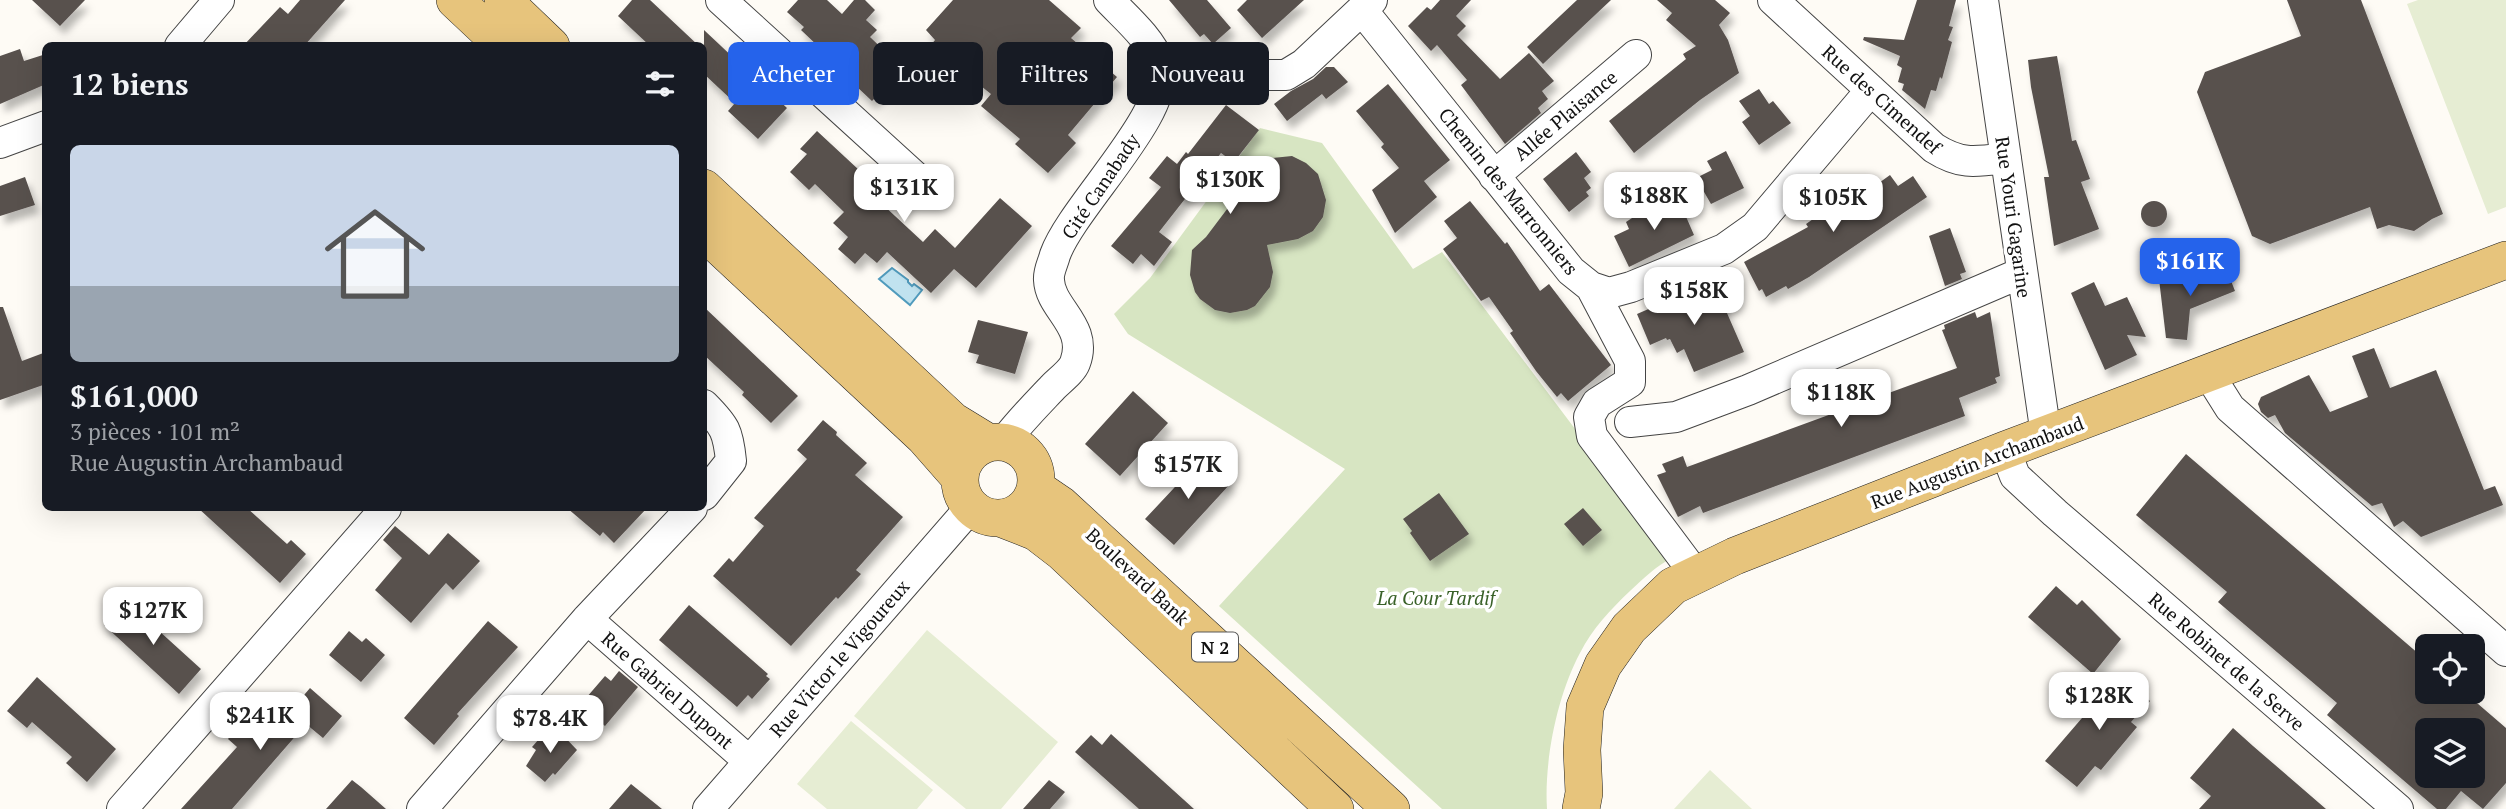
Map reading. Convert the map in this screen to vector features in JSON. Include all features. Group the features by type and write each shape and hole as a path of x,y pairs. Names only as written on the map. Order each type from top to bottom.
{"main road":[{"path":"455,0 500,42"},
{"path":"503,0 547,42"},
{"path":"707,191 953,421 997,443 1016,446 1026,453 1037,475 1036,488 1025,508 1015,515 978,501 962,466 978,447 997,443"},
{"name":"Boulevard Bank","path":"707,235 924,437 978,501 1035,531 1062,552 1327,807"},
{"name":"Rue Augustin Archambaud","path":"1586,804 1582,750 1585,707 1603,665 1629,628 1673,586 1735,556 2005,450 2506,260"},
{"name":"Boulevard Bank","path":"1036,488 1071,514 1391,809"}],"street":[{"path":"183,42 219,0"},
{"path":"721,0 933,193"},
{"path":"1109,0 1147,42"},
{"name":"Rue des Cimendef","path":"1773,0 1934,148 1950,158 1969,163 2006,158"},
{"name":"Rue Youri Gagarine","path":"1983,0 2046,435"},
{"path":"1269,75 1286,75 1304,64 1367,5"},
{"name":"Chemin des Marronniers","path":"1367,5 1494,176 1571,271 1591,287 1609,293 1724,249 1755,227 1871,90"},
{"name":"Allée Plaisance","path":"1494,176 1636,55"},
{"name":"Cité Canabady","path":"997,443 1075,365 1077,343 1074,327 1052,292 1049,272 1071,222 1147,118 1152,105"},
{"path":"0,143 42,127"},
{"path":"1630,422 1675,417 1748,390 2021,273"},
{"path":"1591,287 1630,361 1630,382 1597,403 1589,417 1592,436 1696,575"},
{"path":"2208,373 2230,408 2506,651"},
{"path":"707,408 723,425 731,461 707,491"},
{"name":"Rue Robinet de la Serve","path":"2005,450 2015,476 2055,513 2399,809"},
{"name":"Rue Victor le Vigoureux","path":"708,809 978,501"},
{"path":"122,809 383,511"},
{"path":"422,809 587,619 689,511"},
{"name":"Rue Gabriel Dupont","path":"587,619 749,761"}],"green space":[{"path":"2418,0 2506,0 2506,207 2488,214 2407,4"},
{"name":"La Cour Tardif","path":"1260,128 1322,143 1413,269 1442,252 1672,558 1650,573 1616,605 1596,628 1580,653 1565,689 1554,729 1548,770 1547,809 1442,809 1219,606 1345,469 1128,334 1114,314 1150,278"},
{"path":"927,630 1058,742 1001,809 966,809 854,716"},
{"path":"851,721 933,790 917,809 827,809 797,784"},
{"path":"1710,770 1752,809 1674,809"}],"water":[{"path":"892,268 912,286 914,284 922,290 910,305 879,279"}],"building":[{"path":"32,0 85,0 60,26"},
{"path":"300,0 345,0 308,42 247,42 280,7 288,14"},
{"path":"632,0 650,0 695,42 646,42 618,16"},
{"path":"798,0 827,0 842,14 854,0 865,0 875,10 866,20 877,30 870,37 875,42 873,42 872,101 859,89 859,42 814,42 801,30 804,27 787,12"},
{"path":"953,0 1049,0 1081,28 1071,38 1076,42 997,42 997,105 1093,105 1068,135 1076,143 1048,173 1015,144 1020,139 981,106 991,94 983,88 983,42 933,42 935,40 926,30"},
{"path":"1169,0 1207,0 1231,28 1215,42 1211,42 1204,34 1200,37"},
{"path":"1247,0 1304,0 1262,38 1237,10"},
{"path":"1440,0 1471,0 1456,16 1466,26 1457,35 1500,79 1529,53 1554,81 1542,91 1548,99 1538,108 1541,113 1505,144 1461,85 1467,80 1437,45 1431,51 1408,26 1427,7 1431,10"},
{"path":"1577,0 1611,0 1543,64 1527,47"},
{"path":"1657,0 1715,0 1730,13 1719,25 1728,40 1739,73 1700,100 1634,153 1609,121 1686,59 1683,54 1696,46 1666,20 1672,13"},
{"path":"1917,0 1956,0 1949,26 1953,27 1948,40 1952,42 1942,79 1940,77 1936,91 1931,90 1925,109 1902,90 1904,84 1898,82 1902,68 1897,65 1900,56 1863,40 1864,37 1904,40"},
{"path":"2287,0 2361,0 2443,214 2414,231 2389,225 2377,229 2370,207 2270,244 2252,236 2197,92 2205,72 2301,36"},
{"path":"704,30 728,53 728,96 707,77 707,42 704,42"},
{"path":"20,49 24,61 42,55 42,86 0,104 0,56"},
{"path":"2057,56 2072,141 2076,140 2090,179 2081,182 2099,229 2054,246 2044,177 2049,177 2028,60"},
{"path":"1326,67 1334,67 1348,82 1326,99 1322,94 1287,121 1274,104 1313,79"},
{"path":"1388,84 1450,160 1424,181 1437,197 1395,233 1372,190 1399,168 1381,147 1384,144 1356,111"},
{"path":"1759,89 1769,104 1773,101 1791,123 1759,145 1742,122 1750,116 1739,101"},
{"path":"733,105 784,105 787,108 758,139 728,111"},
{"path":"1226,105 1259,130 1234,162 1292,156 1306,163 1318,174 1326,200 1323,217 1313,231 1298,239 1267,245 1273,272 1270,287 1255,306 1247,310 1230,313 1215,310 1195,292 1190,275 1192,250 1206,237 1252,176 1221,153 1159,232 1172,242 1154,266 1141,254 1133,264 1111,246 1161,187 1149,178 1167,156 1177,164 1186,152 1188,154"},
{"path":"817,131 873,183 867,190 923,242 935,229 955,248 1000,198 1032,226 976,288 954,269 931,293 887,252 877,263 865,253 855,264 838,249 848,237 833,223 844,212 815,184 809,190 790,172 807,154 800,149"},
{"path":"1726,151 1744,188 1711,204 1696,178 1712,170 1707,161"},
{"path":"1576,152 1591,172 1584,178 1591,188 1586,192 1589,196 1569,212 1543,179"},
{"path":"1890,175 1898,186 1913,176 1927,197 1788,289 1786,286 1766,297 1762,289 1759,291 1744,262 1808,227 1806,224 1860,186 1865,193"},
{"path":"25,177 35,205 0,216 0,186"},
{"path":"1677,196 1694,235 1629,267 1614,236 1629,229 1626,222 1638,214"},
{"path":"1470,201 1505,244 1507,242 1540,291 1549,284 1611,365 1568,401 1561,393 1557,397 1510,333 1513,331 1489,297 1481,301 1443,249 1457,238 1444,221"},
{"path":"2154,201 2163,205 2167,214 2163,223 2154,227 2145,223 2141,214 2145,205"},
{"path":"1950,228 1966,272 1960,274 1962,279 1945,286 1929,236"},
{"path":"2226,268 2235,291 2190,309 2187,340 2166,338 2159,279"},
{"path":"1713,281 1744,352 1694,372 1684,349 1677,353 1670,339 1666,338 1650,345 1637,314"},
{"path":"2094,282 2105,306 2127,297 2146,337 2127,335 2137,355 2105,370 2071,293"},
{"path":"0,307 3,307 22,361 42,354 42,385 0,400"},
{"path":"707,310 798,396 771,423 742,395 744,392 707,358"},
{"path":"1975,312 1977,318 1990,312 2000,376 1995,378 1997,383 1959,398 1965,416 1703,513 1700,506 1678,517 1657,475 1666,472 1662,464 1683,456 1687,467 1957,368 1942,330 1945,329 1944,325"},
{"path":"978,320 1028,332 1015,374 976,363 979,355 968,352"},
{"path":"2374,348 2390,388 2436,370 2484,490 2495,486 2503,505 2421,537 2403,521 2394,527 2382,503 2372,506 2285,433 2275,415 2268,418 2261,412 2258,404 2261,397 2309,375 2330,412 2368,397 2352,356"},
{"path":"1133,391 1168,423 1120,476 1085,444"},
{"path":"823,420 867,463 855,475 903,517 856,570 861,574 791,646 713,576 729,558 733,562 764,526 754,518 807,459 797,450"},
{"path":"2186,454 2415,651 2415,704 2478,704 2506,728 2506,783 2483,809 2461,791 2446,809 2437,809 2327,715 2337,703 2218,602 2227,592 2136,515"},
{"path":"1203,457 1231,483 1174,545 1145,519"},
{"path":"1439,493 1469,534 1430,561 1403,519"},
{"path":"1583,508 1602,530 1583,546 1564,524"},
{"path":"201,511 250,511 287,544 291,540 306,554 280,583"},
{"path":"571,511 644,511 614,543 603,532 600,536"},
{"path":"395,526 429,555 448,533 480,561 453,590 446,583 411,623 375,590 402,558 383,540"},
{"path":"2056,586 2077,605 2082,600 2121,639 2093,674 2028,617"},
{"path":"126,601 201,669 179,694 104,625"},
{"path":"689,605 768,674 766,676 770,679 752,699 748,695 737,707 659,640"},
{"path":"488,621 518,647 457,714 459,716 434,745 404,718"},
{"path":"349,631 362,642 366,638 385,655 361,682 329,655"},
{"path":"619,671 638,687 605,726 580,705 605,676 611,681"},
{"path":"2119,675 2150,701 2131,722 2137,727 2101,770 2095,766 2077,787 2045,761"},
{"path":"37,677 116,749 87,782 66,763 72,757 32,722 27,728 7,711"},
{"path":"310,688 342,716 323,738 306,724 232,809 181,809 237,747 228,739 242,722 248,727 261,712 277,727"},
{"path":"2233,728 2326,809 2199,809 2211,796 2190,778"},
{"path":"554,729 577,750 555,775 553,773 545,782 526,766 536,750 532,747 546,731 550,734"},
{"path":"1111,734 1194,809 1139,809 1075,752 1091,735 1102,745"},
{"path":"352,780 361,787 386,809 326,809"},
{"path":"1049,780 1065,792 1050,809 1023,809"},
{"path":"631,784 662,809 609,809"}]}
